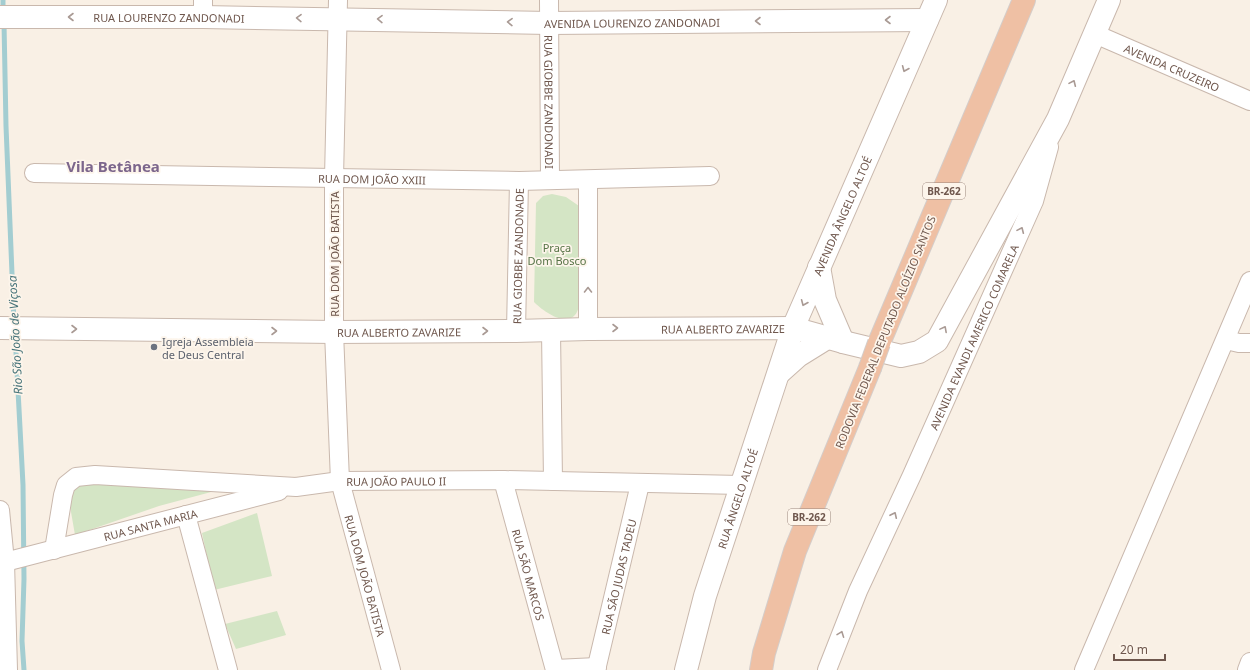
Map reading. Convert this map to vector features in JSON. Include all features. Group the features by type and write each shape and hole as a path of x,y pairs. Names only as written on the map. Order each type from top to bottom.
{"highway":[{"name":"RODOVIA FEDERAL DEPUTADO ALOÍZIO SANTOS","path":"761,670 764,653 795,551 880,343 1024,0"}],"street":[{"name":"RUA GIOBBE ZANDONADI","path":"549,0 550,180"},
{"name":"AVENIDA ÂNGELO ALTOÉ","path":"793,328 936,0"},
{"name":"AVENIDA EVANDI AMERICO COMARELA","path":"827,670 858,591 912,475 1034,201 1058,119 1109,0"},
{"name":"RUA LOURENZO ZANDONADI","path":"0,17 203,8 338,9"},
{"name":"AVENIDA LOURENZO ZANDONADI","path":"338,9 549,23 926,20"},
{"name":"RUA DOM JOÃO BATISTA","path":"338,9 334,178 334,332 340,480 391,670"},
{"name":"AVENIDA CRUZEIRO","path":"1095,34 1250,101"},
{"path":"793,328 902,356 919,352 937,341 1058,119"},
{"name":"RUA DOM JOÃO XXIII","path":"34,174 519,181 710,176"},
{"path":"588,180 588,328"},
{"name":"RUA GIOBBE ZANDONADE","path":"516,331 519,181"},
{"path":"819,267 825,300 835,340"},
{"path":"1084,670 1250,281"},
{"name":"RUA ALBERTO ZAVARIZE","path":"3,328 334,332 551,331 588,328 793,328"},
{"name":"RUA ÂNGELO ALTOÉ","path":"686,670 706,596 793,328"},
{"path":"551,331 553,481"},
{"path":"778,373 798,356 835,340"},
{"path":"1226,340 1239,343 1250,343"},
{"name":"RUA JOÃO PAULO II","path":"54,550 66,485 76,477 95,475 296,486 340,480 503,480 741,485"},
{"name":"RUA SÃO MARCOS","path":"503,480 555,670 596,669"},
{"name":"RUA SÃO JUDAS TADEU","path":"596,669 640,484"},
{"name":"RUA SANTA MARIA","path":"10,561 296,486"},
{"path":"0,510 10,561 4,632 8,670"},
{"path":"186,515 228,670"},
{"path":"1247,670 1250,662"}],"green space":[{"name":"Praça Dom Bosco","path":"552,194 566,197 579,206 579,307 575,315 565,319 553,316 534,302 536,203 543,196"},
{"path":"76,483 226,488 159,506 75,535 71,512 71,491"},
{"path":"257,513 272,576 214,590 202,533"},
{"path":"277,611 286,635 236,649 225,624"}],"waterway":[{"name":"Rio São João de Viçosa","path":"3,0 3,13"},
{"name":"Rio São João de Viçosa","path":"4,23 6,126 14,323"},
{"name":"Rio São João de Viçosa","path":"15,333 23,485 24,579 22,641 24,670"}],"place":[{"name":"Igreja Assembleia de Deus Central","path":"154,347"}],"district":[{"name":"Vila Betânea","path":"113,166"}]}
